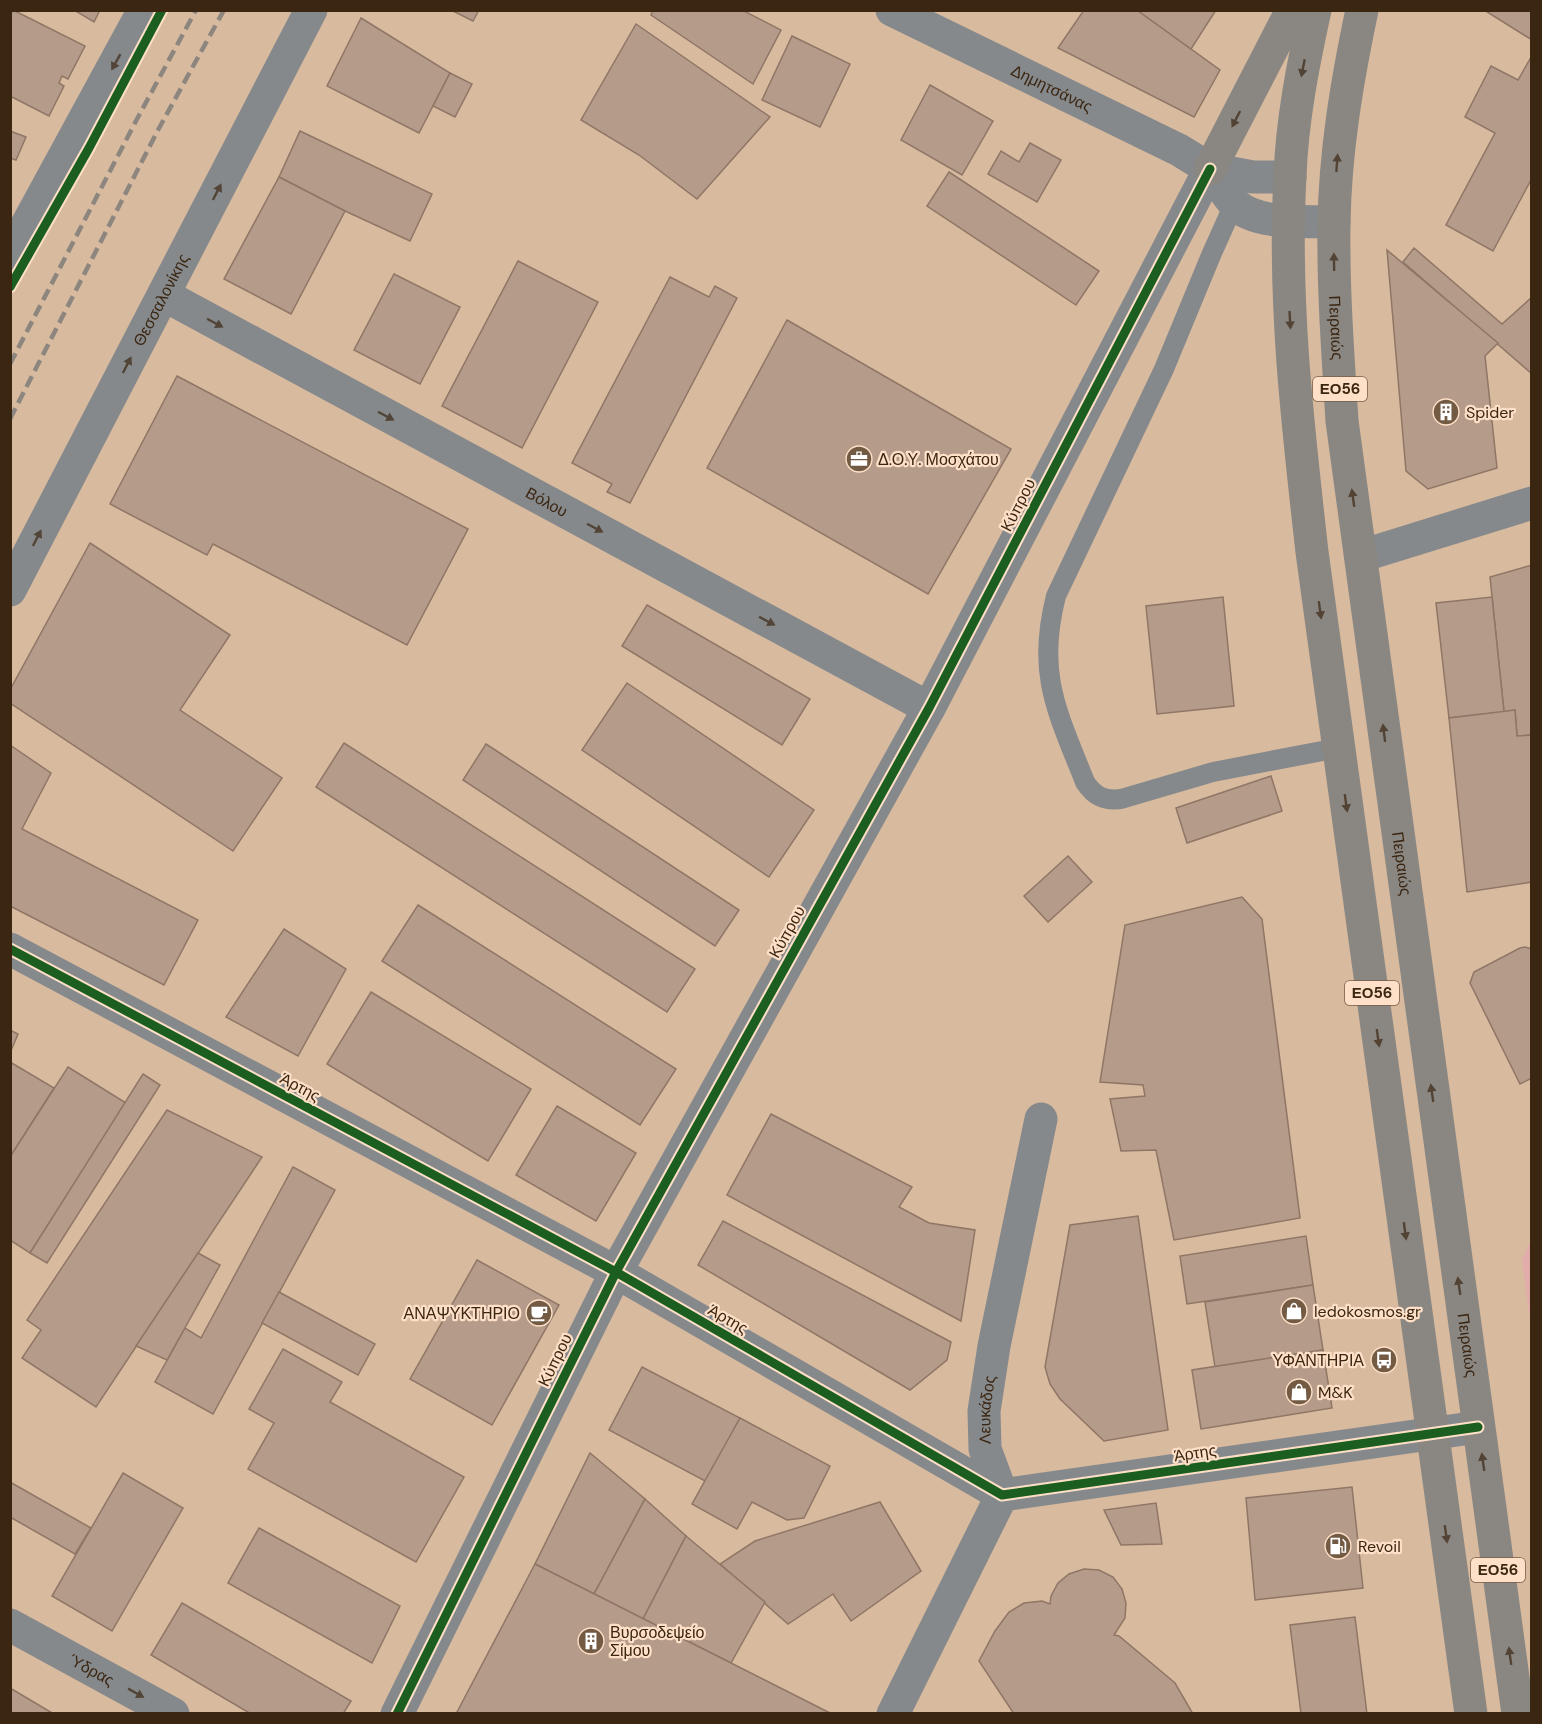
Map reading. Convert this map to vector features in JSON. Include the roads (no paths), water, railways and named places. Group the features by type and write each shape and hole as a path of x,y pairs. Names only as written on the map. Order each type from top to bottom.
{"main road":[{"path":"1210,169 1292,10"},
{"name":"ΕΟ56","path":"1315,10 1302,73 1290,177 1288,267 1296,403 1312,552 1338,748 1471,1713"},
{"name":"Πειραιώς","path":"1362,10 1347,78 1338,156 1334,222 1342,421 1518,1713"}],"street":[{"path":"10,256 144,10"},
{"name":"Θεσσαλονίκης","path":"10,590 311,10"},
{"name":"Δημητσάνας","path":"892,10 1179,150 1210,169 1253,177 1290,177"},
{"name":"Δημητσάνας","path":"1210,169 1234,204 1246,212 1261,217 1334,222"},
{"name":"Κύπρου","path":"397,1713 616,1272 929,708 1210,169"},
{"name":"Βόλου","path":"164,295 929,708"},
{"path":"1361,556 1532,503"},
{"name":"Άρτης","path":"10,949 616,1272 1002,1495 1478,1427"},
{"name":"Λευκάδος","path":"1002,1495 985,1449 984,1411 994,1346 1041,1119"},
{"path":"893,1713 1002,1495"},
{"name":"Ύδρας","path":"10,1625 173,1713"}],"lane":[{"path":"1234,204 1164,369 1056,596 1048,636 1048,677 1059,716 1085,782 1090,791 1099,798 1110,801 1213,772 1338,748"}],"railway":[{"path":"10,364 196,10"},
{"path":"10,419 158,130 224,10"}],"place":[{"name":"Spider","path":"1446,412"},
{"name":"Δ.Ο.Υ. Μοσχάτου","path":"859,459"},
{"name":"ledokosmos.gr","path":"1294,1311"},
{"name":"ΑΝΑΨΥΚΤΗΡΙΟ","path":"539,1313"},
{"name":"ΥΦΑΝΤΗΡΙΑ","path":"1384,1360"},
{"name":"M&K","path":"1299,1392"},
{"name":"Revoil","path":"1338,1546"},
{"name":"Βυρσοδεψείο Σίμου","path":"591,1641"}]}
